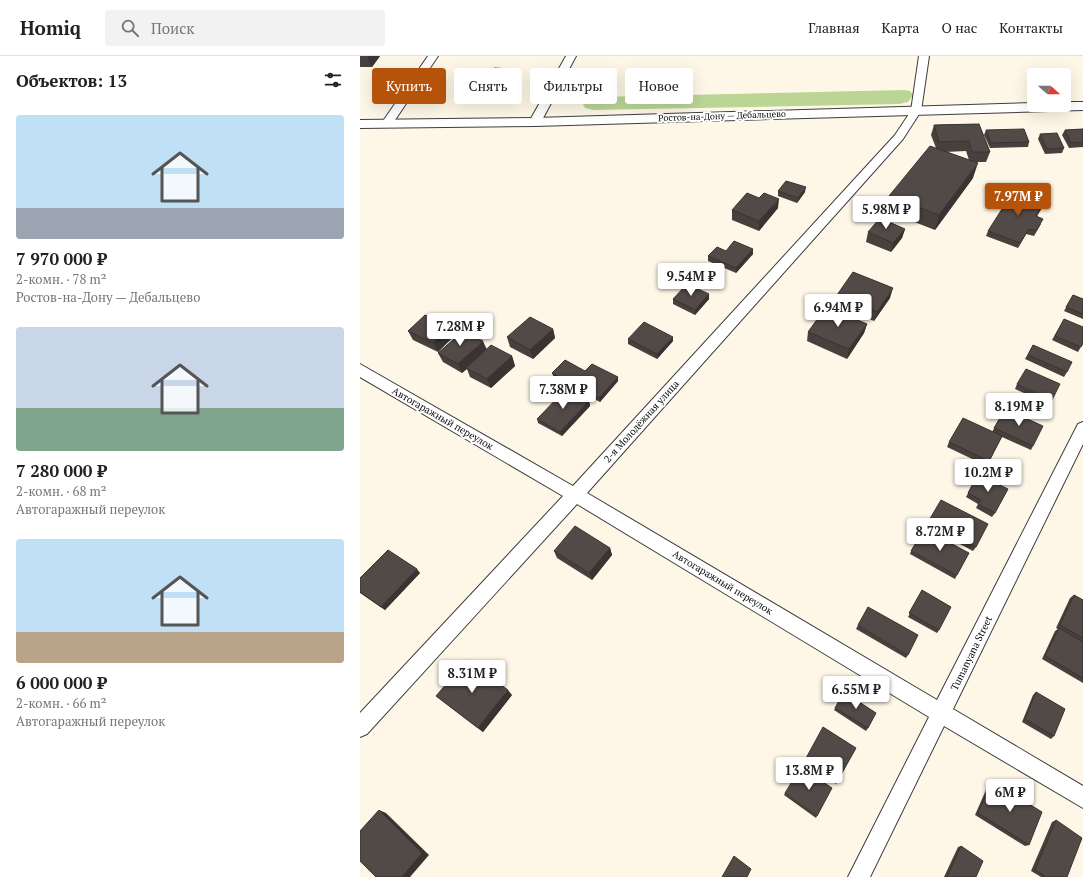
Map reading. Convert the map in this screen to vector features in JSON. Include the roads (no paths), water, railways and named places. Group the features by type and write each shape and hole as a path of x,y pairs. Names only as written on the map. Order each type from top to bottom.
{"street":[{"path":"425,68 433,56"},
{"path":"536,122 571,56"},
{"path":"916,111 924,56"},
{"path":"387,124 400,104"},
{"name":"Ростов-на-Дону — Дебальцево","path":"360,124 536,122 1083,106"},
{"name":"2-я Молодёжная улица","path":"360,727 575,495 899,137 916,111"},
{"name":"Автогаражный переулок","path":"360,370 942,712 1083,798"},
{"name":"Tumanyana Street","path":"859,877 1083,428"}]}
